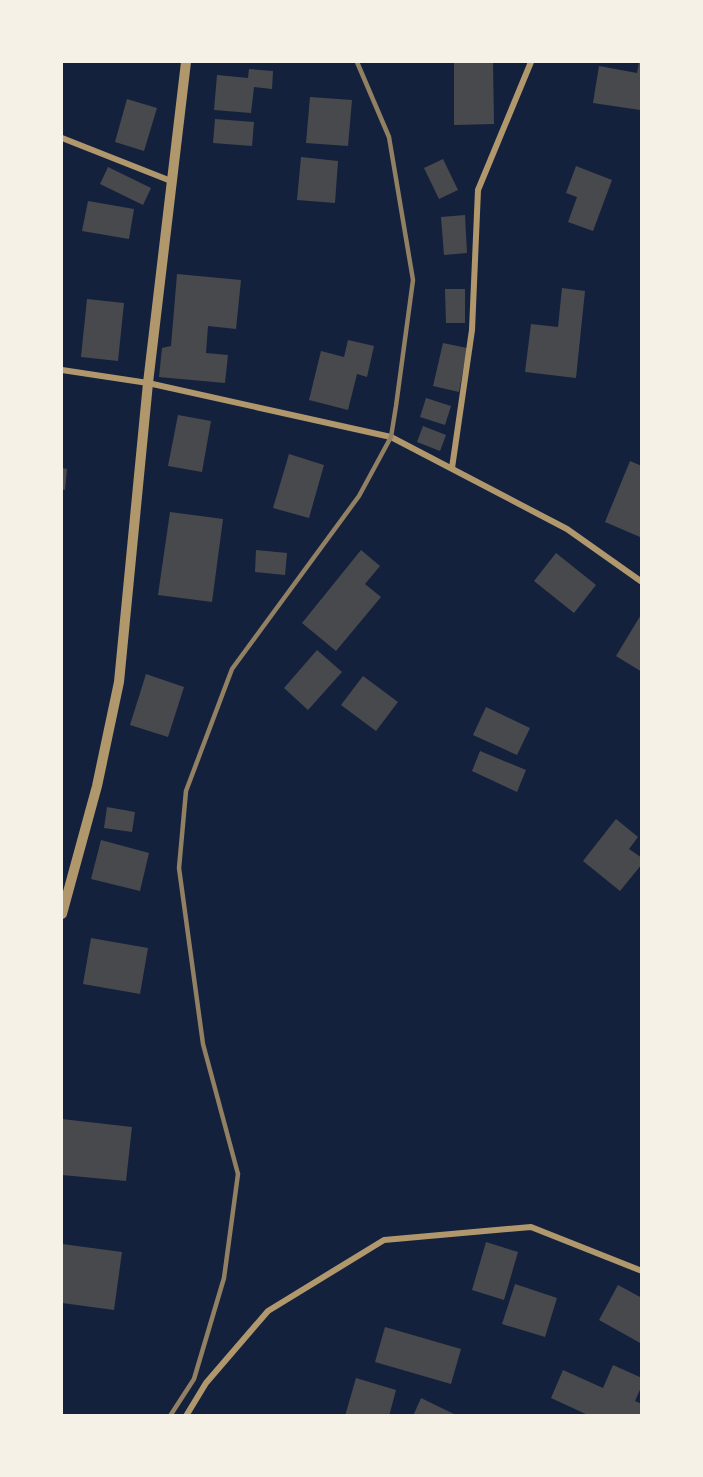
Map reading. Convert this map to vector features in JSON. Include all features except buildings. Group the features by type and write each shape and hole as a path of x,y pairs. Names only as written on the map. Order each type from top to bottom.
{"street":[{"path":"62,914 97,786 119,682 148,383 186,62"},
{"path":"452,468 472,330 478,190 531,62"},
{"path":"62,138 171,181"},
{"path":"62,370 148,383 391,437 567,529 642,582"},
{"path":"186,1416 206,1383 268,1311 384,1240 531,1227 642,1271"}],"railway":[{"path":"170,1416 194,1379 224,1278 238,1174 203,1044 179,868 186,791 232,669 359,496 391,437 396,406 413,280 389,137 357,62"}]}
